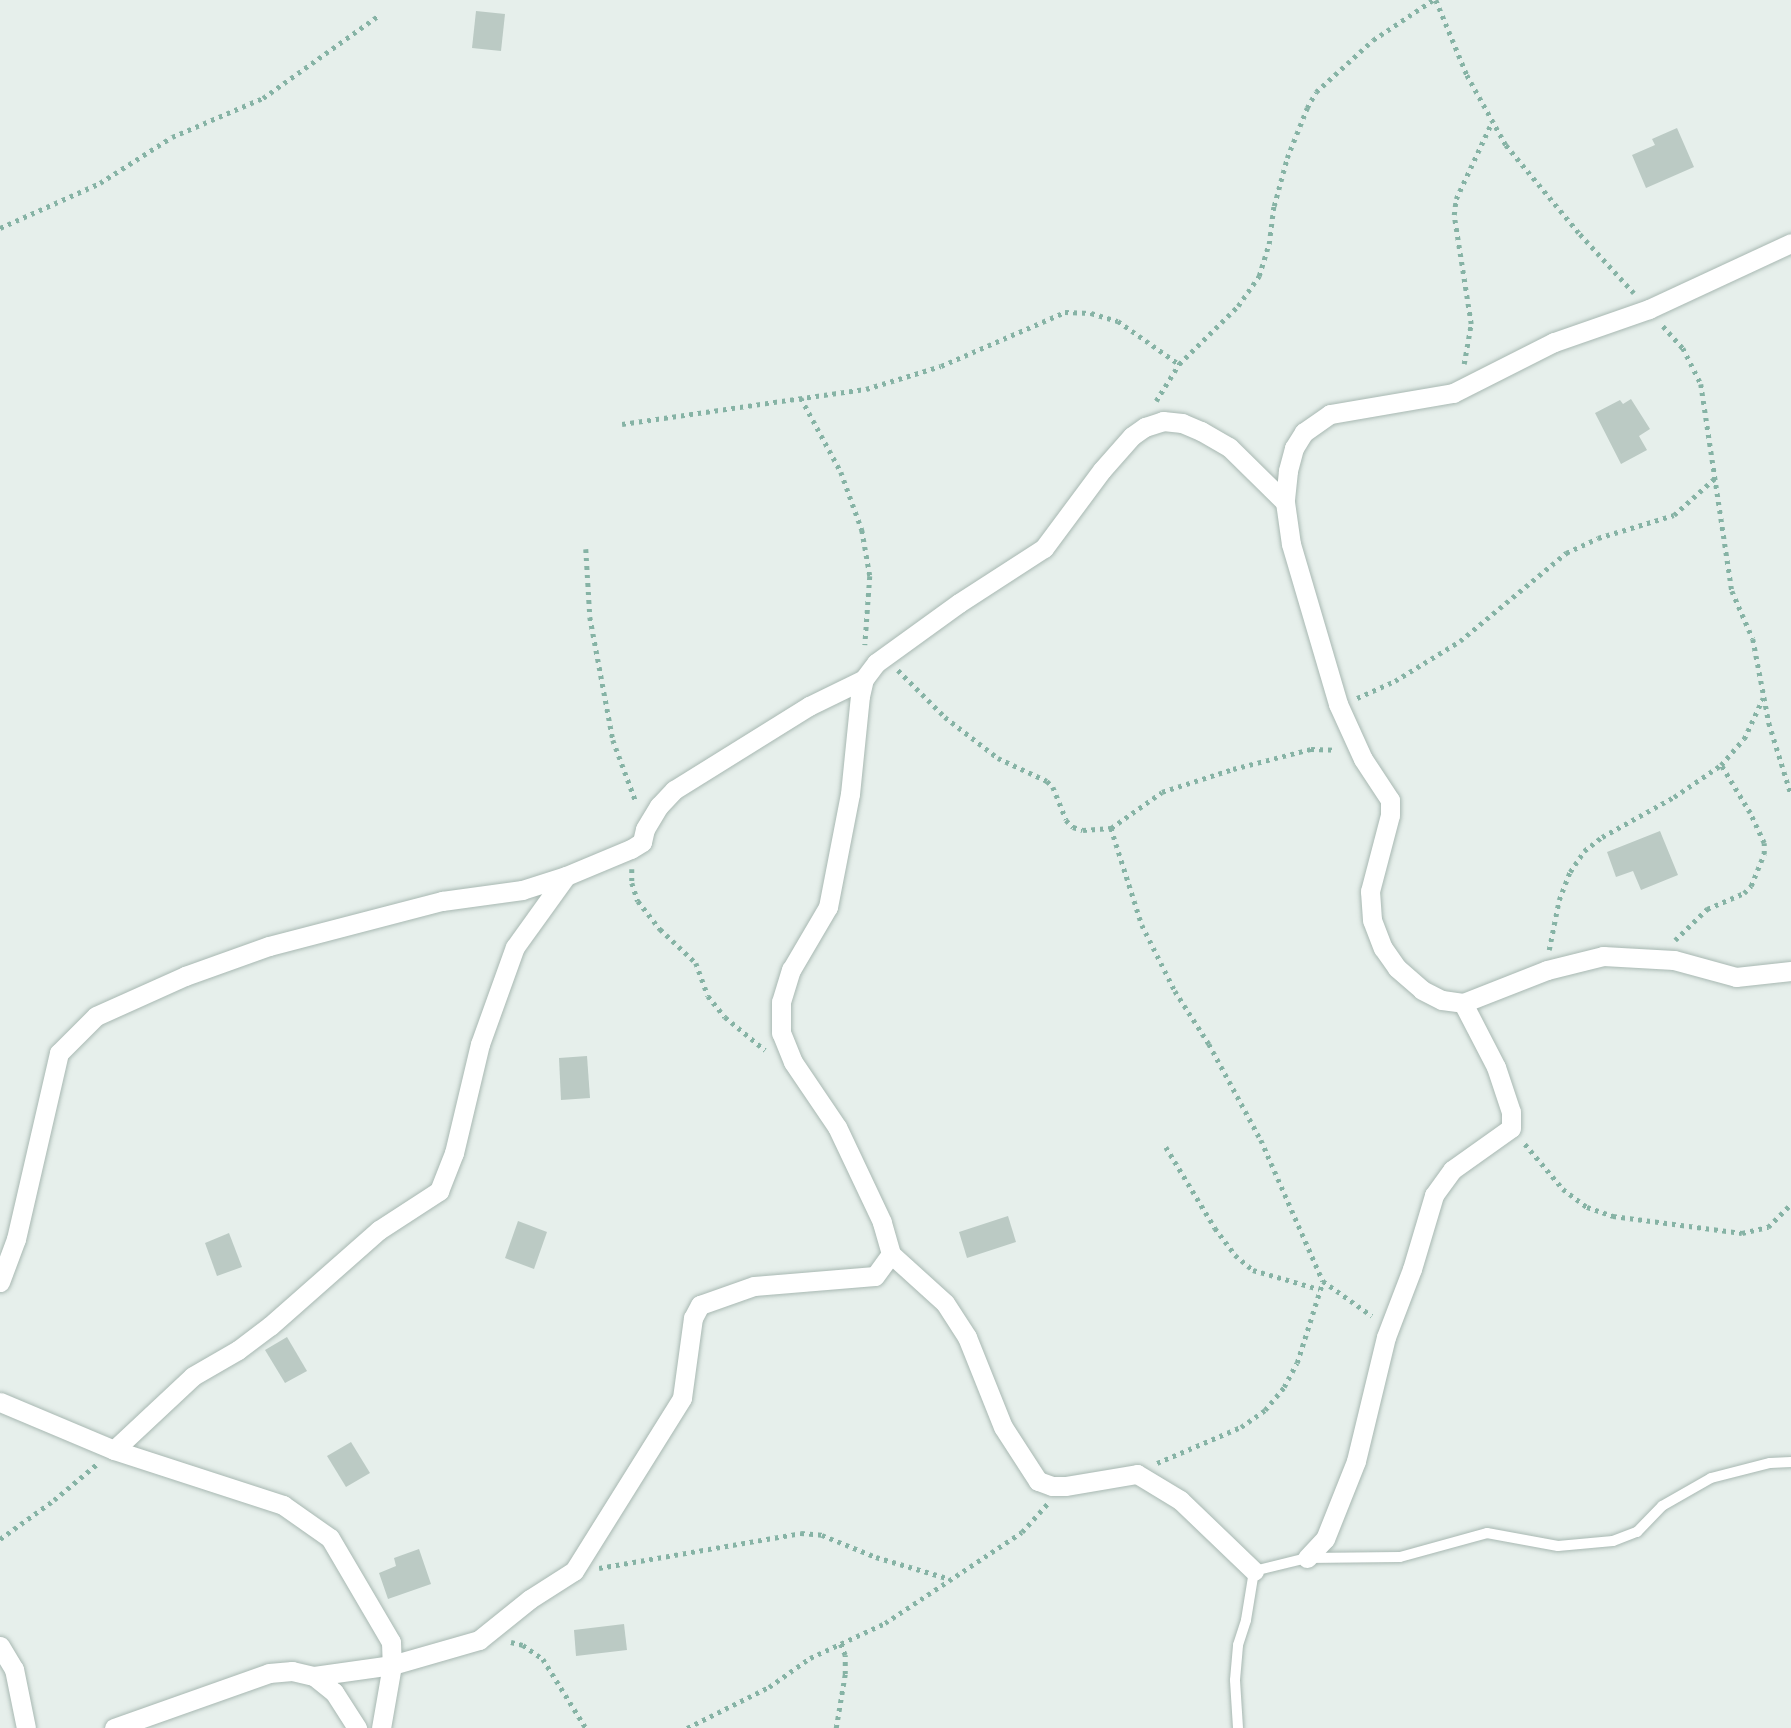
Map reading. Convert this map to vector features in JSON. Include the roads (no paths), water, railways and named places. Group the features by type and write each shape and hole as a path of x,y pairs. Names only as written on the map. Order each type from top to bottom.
{"street":[{"path":"1791,243 1649,309 1606,321 1554,342 1453,393 1330,414 1304,432 1294,448 1288,471 1285,502 1294,554 1338,705 1363,759 1390,800 1390,815 1370,891 1372,920 1383,948 1397,968 1422,990 1441,1000 1463,1003 1547,970 1603,956 1658,958 1736,977 1791,971"},
{"path":"0,1283 16,1239 59,1054 96,1016 185,976 269,946 393,912 442,901 522,890 566,876 643,835 659,806 674,790 809,706 866,676 885,656 959,603 1044,548 1102,471 1132,436 1145,427 1163,421 1182,422 1201,431 1229,447 1285,502"},
{"path":"866,676 850,794 828,907 791,971 781,1002 781,1033 793,1062 837,1127 883,1222 891,1254 944,1303 967,1337 1003,1427 1038,1481 1052,1486 1065,1486 1137,1474 1180,1500 1254,1571"},
{"path":"114,1450 193,1376 238,1350 270,1326 379,1230 439,1191 454,1153 480,1044 515,947 566,876"},
{"path":"1307,1559 1325,1539 1356,1461 1386,1336 1412,1269 1426,1215 1443,1180 1511,1128 1511,1112 1496,1066 1463,1003"},
{"path":"114,1728 269,1673 292,1671 314,1676 392,1665 479,1640 530,1599 574,1571 682,1398 693,1318 700,1305 754,1286 875,1276 891,1254"},
{"path":"0,1402 114,1450 283,1505 309,1520 330,1538 391,1642 392,1665 381,1728"},
{"path":"0,1646 14,1669 26,1728"},
{"path":"314,1676 334,1692 357,1728"}],"lane":[{"path":"1238,1728 1235,1680 1238,1645 1246,1620 1254,1571 1307,1559 1400,1557 1488,1533 1558,1546 1613,1541 1637,1532 1662,1506 1711,1478 1749,1467 1791,1462"}]}
